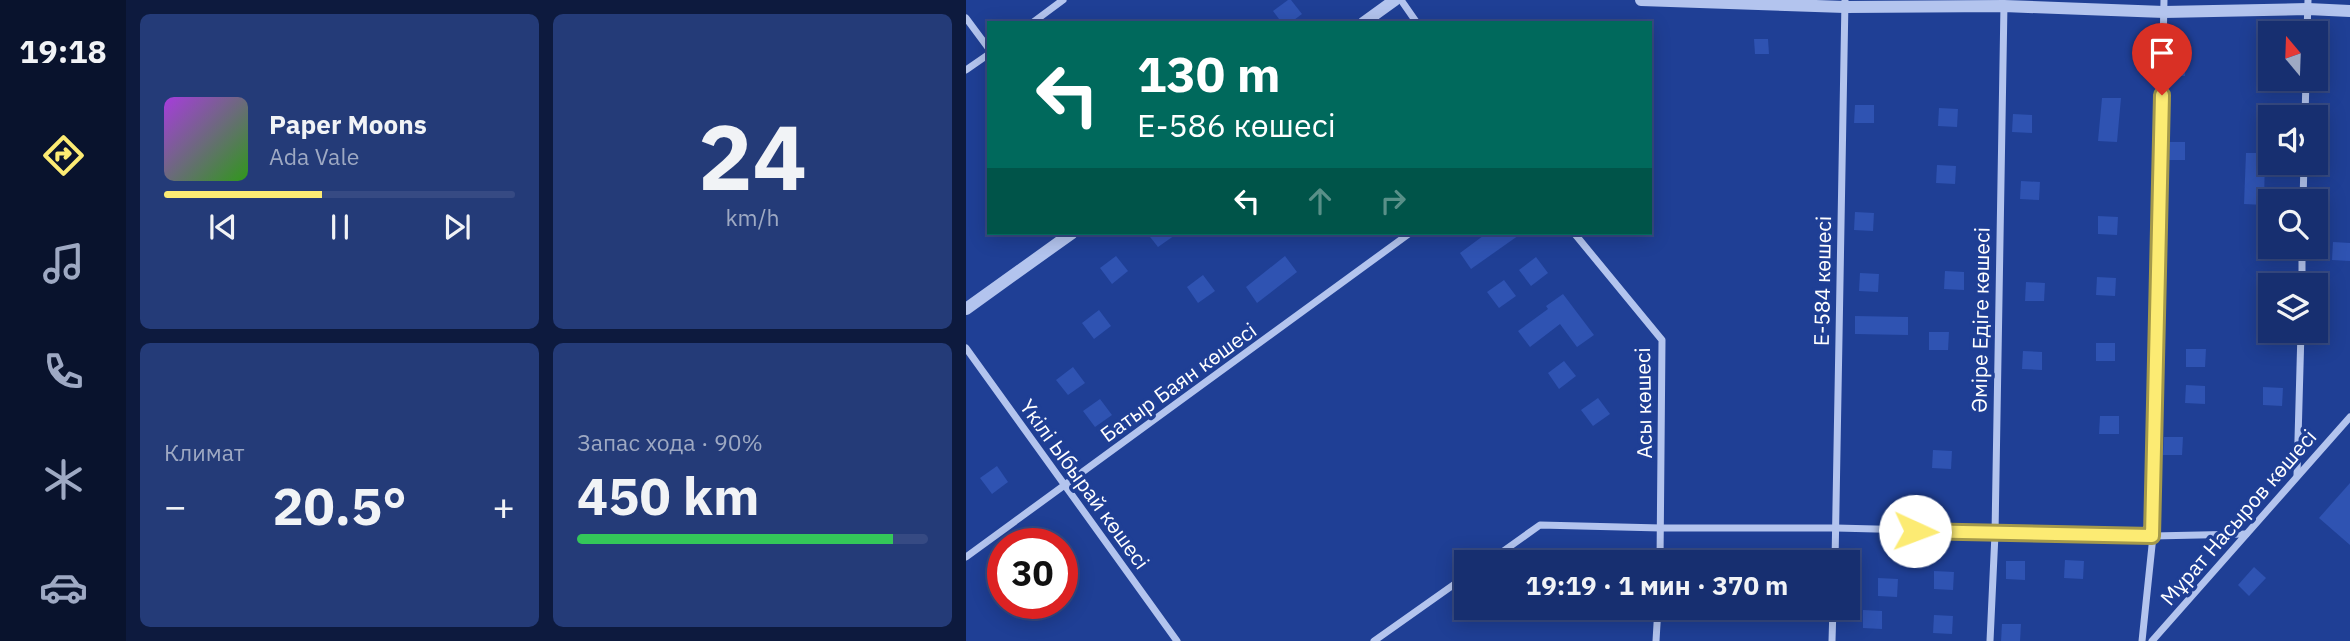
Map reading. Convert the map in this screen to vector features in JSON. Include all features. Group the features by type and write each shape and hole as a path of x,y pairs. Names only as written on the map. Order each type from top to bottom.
{"street":[{"path":"1034,21 1063,0"},
{"path":"1366,21 1395,0"},
{"path":"1401,0 1416,21"},
{"path":"1641,0 2164,6 2308,4 2350,10"},
{"name":"Е-584 көшесі","path":"1835,550 1845,3"},
{"name":"Әміре Едіге көшесі","path":"1990,641 2004,3"},
{"path":"2142,641 2152,536 2164,6"},
{"path":"966,18 987,49"},
{"path":"966,70 987,54"},
{"path":"966,309 1069,235"},
{"name":"Батыр Баян көшесі","path":"966,557 1407,235"},
{"name":"Асы көшесі","path":"1576,235 1662,340 1660,550"},
{"path":"2297,475 2301,343"},
{"name":"Үкілі Ыбырай көшесі","path":"966,348 1177,641"},
{"name":"Мұрат Насыров көшесі","path":"2152,641 2350,417"},
{"path":"1505,550 1540,525 1836,528 1994,534 2246,534"},
{"path":"1374,641 1454,584"},
{"path":"1657,641 1658,620"},
{"path":"1832,641 1833,620"}],"building":[{"path":"1291,0 1302,14 1293,21 1280,21 1273,11"},
{"path":"1754,39 1768,39 1769,54 1755,54"},
{"path":"2169,58 2186,58 2185,76 2169,76"},
{"path":"2102,98 2121,98 2117,142 2098,141"},
{"path":"1855,105 1874,105 1874,123 1854,123"},
{"path":"1939,108 1958,109 1957,127 1938,126"},
{"path":"2013,114 2032,115 2032,133 2012,132"},
{"path":"2167,142 2185,142 2185,160 2167,160"},
{"path":"2246,153 2258,153 2258,175 2265,175 2264,189 2258,189 2258,205 2244,204"},
{"path":"1937,165 1956,166 1955,184 1936,183"},
{"path":"2021,181 2040,182 2039,200 2020,199"},
{"path":"1855,212 1874,213 1873,231 1854,230"},
{"path":"2098,216 2118,217 2117,235 2098,234"},
{"path":"1149,235 1175,235 1158,247"},
{"path":"1484,235 1519,235 1471,269 1460,253"},
{"path":"2333,242 2350,243 2350,261 2332,260"},
{"path":"1116,256 1128,271 1112,284 1100,268"},
{"path":"1285,256 1297,272 1257,303 1246,287"},
{"path":"1536,257 1548,273 1531,286 1519,270"},
{"path":"1945,271 1964,272 1964,290 1944,289"},
{"path":"1860,273 1879,274 1878,292 1859,291"},
{"path":"1203,275 1215,291 1198,303 1187,287"},
{"path":"2097,277 2116,278 2115,296 2096,295"},
{"path":"1504,280 1516,296 1499,308 1487,292"},
{"path":"2026,282 2045,283 2044,301 2025,301"},
{"path":"1563,294 1594,335 1577,347 1560,324 1530,347 1518,331"},
{"path":"1099,310 1111,326 1094,339 1082,323"},
{"path":"1855,316 1908,317 1908,335 1855,334"},
{"path":"1929,332 1949,332 1948,350 1929,350"},
{"path":"2096,343 2115,343 2115,361 2096,361"},
{"path":"2186,349 2206,349 2205,367 2186,367"},
{"path":"2023,351 2042,352 2042,370 2022,369"},
{"path":"1564,361 1576,376 1559,389 1548,373"},
{"path":"1073,367 1085,383 1068,395 1056,380"},
{"path":"2186,385 2205,386 2205,404 2185,403"},
{"path":"2263,387 2283,388 2282,406 2263,405"},
{"path":"1598,398 1610,414 1593,426 1581,410"},
{"path":"1100,399 1112,415 1095,427 1083,411"},
{"path":"2100,416 2119,416 2119,434 2099,434"},
{"path":"2164,437 2183,437 2182,455 2163,455"},
{"path":"1933,450 1952,451 1951,469 1932,468"},
{"path":"997,466 1008,482 992,494 980,478"},
{"path":"2350,483 2350,545 2319,518"},
{"path":"2065,560 2084,561 2083,579 2064,578"},
{"path":"2006,561 2025,561 2025,580 2006,579"},
{"path":"2254,567 2266,578 2249,596 2238,585"},
{"path":"1934,571 1954,572 1953,590 1934,589"},
{"path":"1878,578 1898,579 1897,597 1878,596"},
{"path":"1863,610 1882,611 1882,629 1863,628"},
{"path":"1934,615 1953,616 1952,634 1933,633"},
{"path":"2002,624 2021,624 2020,641 2001,641"}],"route":[{"path":"1915,531 2152,536 2162,95"}]}
